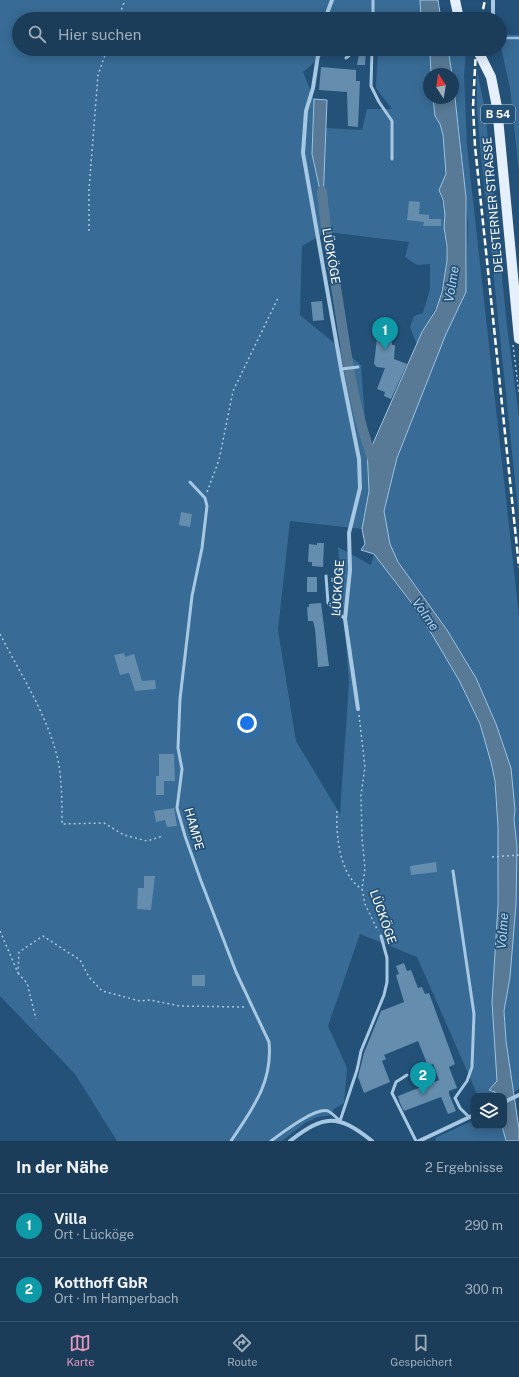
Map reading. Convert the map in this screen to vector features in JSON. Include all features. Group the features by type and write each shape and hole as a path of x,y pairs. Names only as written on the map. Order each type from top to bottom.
{"main road":[{"path":"455,0 458,12"},
{"name":"DELSTERNER STRASSE","path":"483,56 491,77 497,107 519,339"}],"street":[{"path":"328,12 332,0"},
{"path":"493,0 493,12"},
{"name":"LÜCKÖGE","path":"318,56 306,111 303,153 341,368 359,459 360,488 349,533 350,570 345,619 358,709"},
{"path":"507,1101 519,1095"},
{"path":"417,1141 469,1118"},
{"path":"290,1141 316,1123 330,1121 340,1121 356,1129 372,1141"}],"lane":[{"path":"373,0 373,12"},
{"path":"372,56 371,86 379,102 392,120 392,159"},
{"path":"341,368 358,367"},
{"path":"190,482 205,498"},
{"name":"HAMPE","path":"205,498 207,506 202,548 192,596 180,700 178,748 182,769 177,808 201,881 236,972 270,1042 269,1071 262,1092 230,1141"},
{"path":"326,576 328,603 345,619"},
{"path":"453,871 474,1014 472,1067 467,1081 455,1098 460,1108 469,1118"},
{"name":"LÜCKÖGE","path":"340,1121 357,1070 361,1051 384,995 387,982 387,958 381,936"},
{"path":"407,1075 396,1082 392,1093 417,1141"},
{"path":"271,1141 294,1125 321,1111 328,1111 340,1121"}],"path":[{"path":"121,12 125,0"},
{"path":"89,231 89,189 98,75 105,56"},
{"path":"205,498 219,460 234,391 278,298"},
{"path":"0,634 29,686 58,760 62,794 62,824 104,823 124,835 147,841 163,836"},
{"name":"LÜCKÖGE","path":"358,709 365,767 361,795 362,838 365,868 362,889 365,904 381,936"},
{"path":"337,811 336,828 339,853 354,884 362,889"},
{"path":"492,857 519,855"},
{"path":"0,931 18,973 26,983 36,1018"},
{"path":"18,973 18,952 43,936 80,960 89,977 102,991 140,1001 150,1000 180,1006 253,1007"}],"shaded area":[{"path":"0,0 420,0 421,12 12,12 12,56 322,56 303,72 314,99 312,154 323,203 326,128 362,130 367,109 392,109 376,88 378,56 430,56 431,68 423,68 423,104 434,104 435,116 440,124 443,135 446,174 439,190 445,215 444,227 447,261 439,301 417,345 410,327 414,316 423,313 430,289 430,264 417,265 405,257 409,242 327,232 302,246 300,315 361,365 369,472 369,491 362,529 290,521 278,630 296,741 340,814 349,682 338,547 371,565 374,554 424,622 454,669 467,694 478,719 487,746 496,790 498,812 497,966 501,1093 477,1093 417,957 360,934 328,1026 347,1068 344,1103 334,1109 331,1115 318,1117 305,1123 282,1141 117,1141 75,1074 0,996"},
{"path":"507,34 519,35 519,174 510,88 503,56 507,56"},
{"path":"449,56 466,56 464,75 467,146 519,616 519,1089 514,1092 506,1041 504,1011 510,977 516,904 517,847 511,768 496,724 476,678 447,630 398,562 390,544 384,511 397,458 446,334 466,292 468,224 456,104 459,104 459,68 451,68"},
{"path":"477,71 485,109 507,326 519,417 519,519 480,145 477,107"},
{"path":"471,1121 471,1129 504,1129 505,1141 436,1141 435,1138"}],"water":[{"path":"420,0 438,0 440,12 421,12"},
{"path":"430,56 449,56 451,68 431,68"},
{"path":"314,99 327,100 323,204 312,154"},
{"name":"Volme","path":"434,104 456,104 466,197 466,292 446,334 397,458 384,511 390,544 398,562 447,630 476,678 496,724 511,768 517,847 516,904 510,977 504,1011 506,1041 519,1129 519,1141 506,1141 503,1129 507,1129 507,1093 495,1093 489,1090 497,1081 492,1002 498,905 498,827 495,781 491,762 480,724 460,682 433,636 413,605 374,554 361,550 365,544 362,529 369,491 367,449 371,448 422,332 436,310 442,292 447,261 447,247 444,227 445,215 443,200 439,190 446,174 443,135 440,124 435,116"}],"building":[{"path":"359,56 366,56 365,65 357,65"},
{"path":"321,67 356,70 356,81 360,81 358,127 348,126 347,92 319,90"},
{"path":"409,201 420,202 419,214 429,215 429,219 441,219 441,226 423,226 424,222 407,220"},
{"path":"322,301 324,320 313,321 311,302"},
{"path":"377,338 392,341 392,345 395,345 394,359 407,364 391,399 384,396 385,392 377,389 385,368 377,367 374,364"},
{"path":"181,512 192,514 190,527 179,525"},
{"path":"317,543 324,543 323,567 312,566 312,562 308,562 309,544 317,545"},
{"path":"307,577 317,577 317,592 307,592"},
{"path":"321,603 329,666 318,667 315,629 313,621 308,621 307,607 309,607 309,604"},
{"path":"124,653 125,657 134,654 142,681 155,680 156,689 135,691 129,673 120,675 114,655"},
{"path":"159,754 174,754 175,781 164,781 164,795 156,795 156,776 159,776"},
{"path":"174,808 177,826 167,827 165,820 156,822 154,811"},
{"path":"436,862 437,872 411,875 410,866"},
{"path":"144,876 155,876 151,910 137,909 138,888 144,888"},
{"path":"404,963 407,971 411,970 418,988 422,987 425,994 429,993 455,1064 449,1067 457,1088 449,1091 449,1094 456,1111 448,1114 441,1097 404,1111 400,1103 398,1096 439,1080 433,1064 428,1066 418,1041 384,1055 386,1059 382,1061 390,1082 364,1093 358,1077 364,1053 381,1011 404,1002 396,975 399,974 396,966"},
{"path":"192,975 205,975 205,986 192,986"}],"waterway":[{"path":"507,38 519,38"},
{"path":"322,191 327,234 352,384 366,441 373,460"}],"railway":[{"path":"482,12 485,0"},
{"path":"476,56 473,107 475,146 519,567"}],"place":[{"name":"Villa","path":"385,350"},
{"name":"Kotthoff GbR","path":"423,1095"}]}
